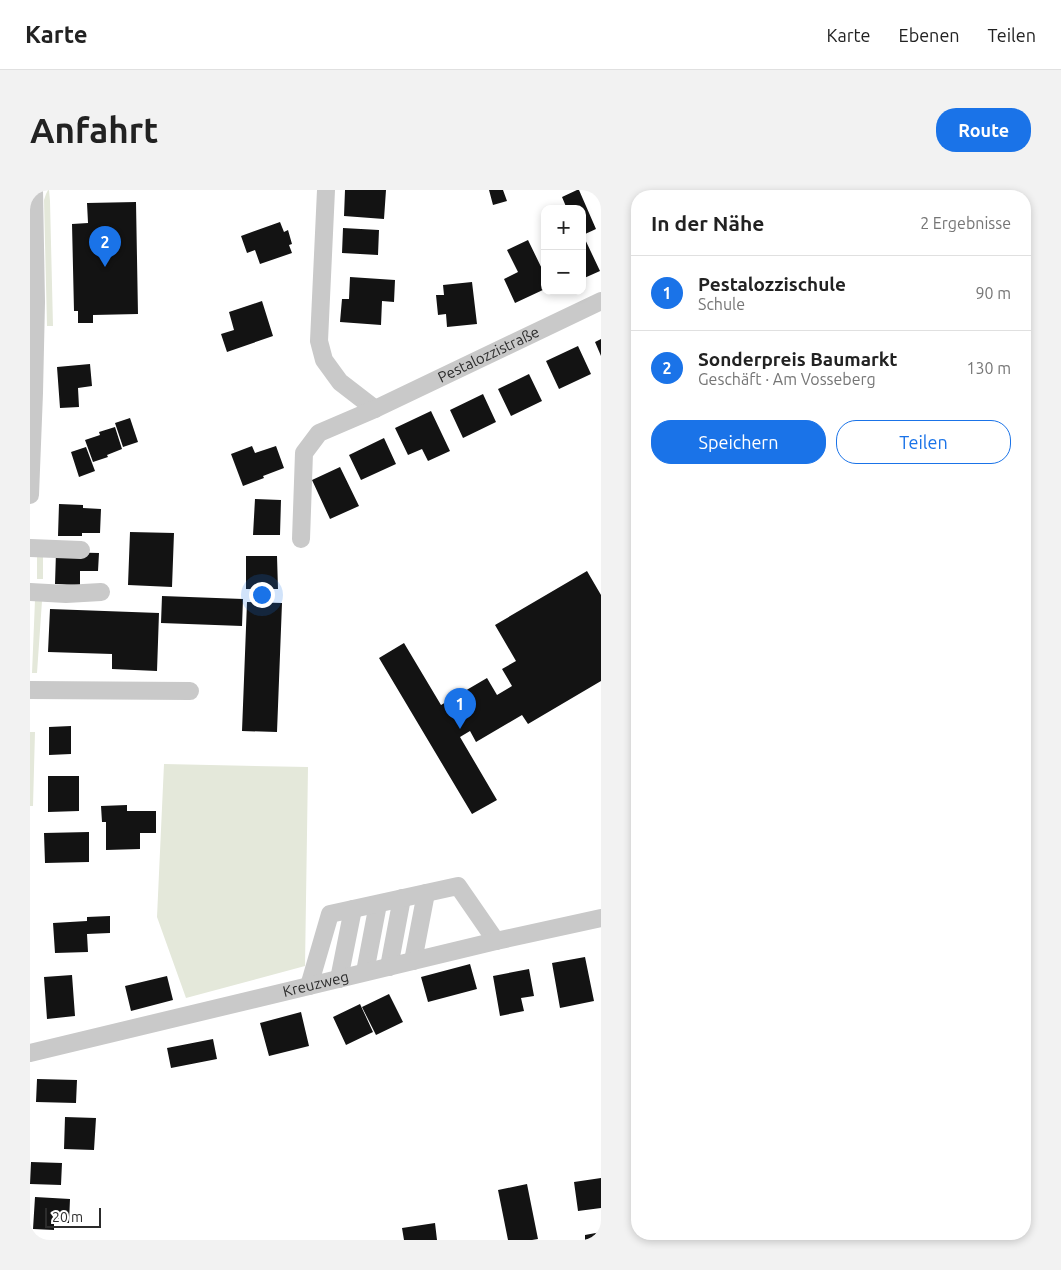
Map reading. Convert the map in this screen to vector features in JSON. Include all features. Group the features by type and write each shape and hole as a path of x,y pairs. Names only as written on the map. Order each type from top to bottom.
{"street":[{"path":"30,495 36,320 34,190"},
{"path":"326,190 319,341 324,360 340,382 375,409"},
{"name":"Pestalozzistraße","path":"301,539 304,453 319,433 375,409 601,301"},
{"path":"30,548 81,550"},
{"path":"30,592 66,594 100,592"},
{"path":"30,690 190,691"},
{"path":"309,986 330,914 458,886 496,941"},
{"path":"413,961 426,893"},
{"path":"389,967 402,898"},
{"path":"365,972 378,904"},
{"path":"339,978 353,909"},
{"name":"Kreuzweg","path":"30,1053 339,978 601,918"}],"shaded area":[{"path":"48,190 50,201 53,326 47,326 44,200"},
{"path":"37,552 43,552 43,579 37,579"},
{"path":"35,600 42,601 37,673 32,673"},
{"path":"30,732 35,732 33,806 30,806"},
{"path":"164,764 308,767 305,966 186,998 157,917"}],"building":[{"path":"345,190 386,190 384,219 344,216"},
{"path":"489,190 503,190 507,201 493,205"},
{"path":"579,190 586,205 565,205 562,197"},
{"path":"136,202 138,314 93,315 93,323 78,323 78,311 74,311 72,224 88,223 87,203"},
{"path":"586,206 596,229 586,234"},
{"path":"280,222 284,232 288,230 292,244 289,245 292,253 260,264 255,250 247,253 241,236"},
{"path":"343,228 379,230 378,255 342,253"},
{"path":"528,240 541,267 541,291 515,303 504,279 518,272 507,250"},
{"path":"586,241 600,271 586,277"},
{"path":"350,277 395,280 394,302 382,301 381,325 340,322 342,299 349,299"},
{"path":"472,282 477,324 447,327 446,314 438,315 436,295 444,295 443,285"},
{"path":"262,301 273,336 227,352 221,334 234,330 229,312"},
{"path":"601,339 601,356 595,342"},
{"path":"578,346 591,374 559,389 546,361"},
{"path":"90,364 92,386 78,388 79,407 60,408 57,367"},
{"path":"529,374 542,401 511,416 498,389"},
{"path":"483,394 496,422 463,438 450,410"},
{"path":"431,411 450,451 428,461 422,449 408,455 395,428"},
{"path":"130,418 138,442 123,447 115,423"},
{"path":"115,427 122,449 107,455 108,457 93,462 85,440 100,435 99,432"},
{"path":"384,438 396,464 361,480 349,455"},
{"path":"252,446 255,453 276,446 284,468 243,486 231,454"},
{"path":"86,447 95,471 79,477 71,452"},
{"path":"340,467 359,506 330,519 312,480"},
{"path":"255,499 281,500 280,535 253,535"},
{"path":"59,504 83,505 83,508 101,509 100,533 82,533 82,536 58,536"},
{"path":"130,532 174,533 172,587 128,585"},
{"path":"56,552 99,553 98,571 80,571 80,585 55,584"},
{"path":"246,556 277,556 278,589 246,589"},
{"path":"587,571 601,595 601,681 528,724 522,715 476,742 470,731 460,737 497,800 472,814 379,658 404,643 441,705 487,678 497,695 512,686 502,669 516,661 495,625"},
{"path":"162,596 243,599 242,626 161,623"},
{"path":"247,602 282,603 277,732 242,731"},
{"path":"50,609 159,613 157,671 112,669 112,654 48,652"},
{"path":"71,726 71,754 49,755 49,727"},
{"path":"48,776 79,776 79,811 48,812"},
{"path":"127,805 127,811 156,811 156,833 140,833 140,849 106,850 106,822 102,822 101,806"},
{"path":"89,832 89,862 45,863 44,833"},
{"path":"110,916 110,933 87,934 88,952 55,953 53,923 87,921 87,917"},
{"path":"585,957 594,1001 560,1008 552,963"},
{"path":"470,964 477,989 428,1002 421,977"},
{"path":"529,969 534,996 521,998 524,1011 500,1016 493,976"},
{"path":"72,975 75,1016 47,1019 44,977"},
{"path":"167,976 173,1000 131,1011 125,986"},
{"path":"389,994 403,1022 376,1035 362,1007"},
{"path":"360,1004 373,1032 346,1045 333,1017"},
{"path":"301,1012 309,1046 269,1056 260,1023"},
{"path":"213,1039 217,1059 171,1068 167,1048"},
{"path":"37,1079 77,1080 76,1103 36,1102"},
{"path":"65,1117 96,1118 94,1150 64,1149"},
{"path":"31,1162 62,1163 61,1185 30,1184"},
{"path":"601,1178 601,1208 578,1211 574,1182"},
{"path":"527,1184 538,1239 508,1240 498,1190"},
{"path":"35,1197 70,1199 69,1223 54,1222 54,1230 33,1229"},
{"path":"435,1223 437,1240 404,1240 402,1228"},
{"path":"601,1232 601,1240 585,1240 585,1235"}],"place":[{"name":"Sonderpreis Baumarkt","path":"105,267"},
{"name":"Pestalozzischule","path":"460,729"}]}
